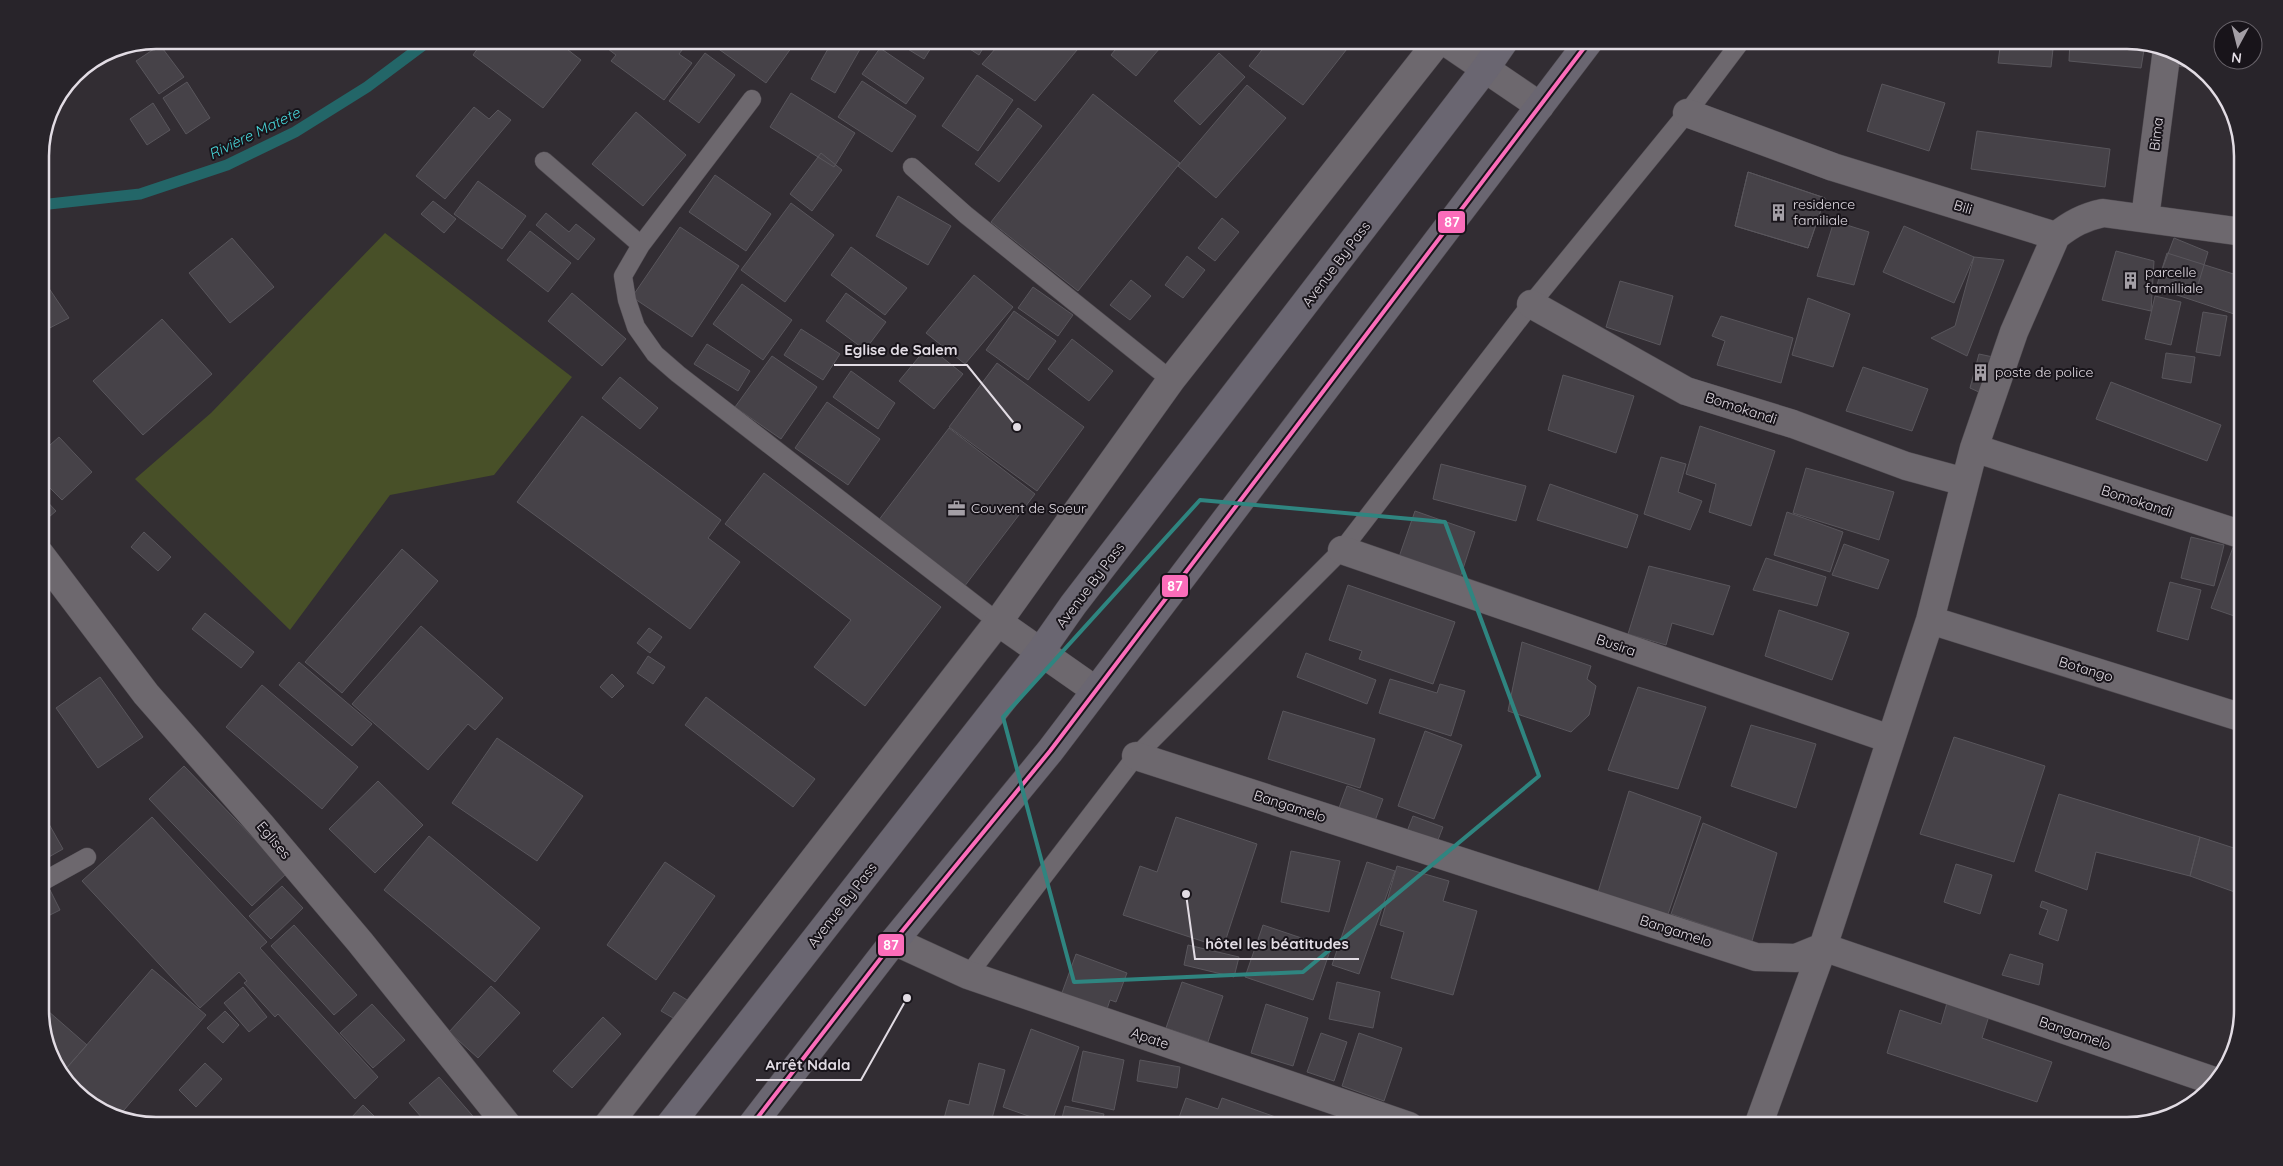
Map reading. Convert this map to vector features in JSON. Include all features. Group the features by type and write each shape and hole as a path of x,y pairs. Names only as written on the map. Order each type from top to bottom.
{"highway":[{"name":"Avenue By Pass","path":"676,1117 1040,652 1499,49"},
{"path":"758,1117 894,942 1050,751 1583,49"}],"street":[{"path":"614,1117 998,622 1171,380 1434,49"},
{"path":"1455,49 1540,106"},
{"name":"Bima","path":"2145,218 2166,56"},
{"name":"Bili","path":"1687,113 1833,167 2056,236"},
{"path":"1761,1117 1822,947 1930,620 1974,448 2014,332 2056,236 2070,224 2087,216 2103,213 2234,231"},
{"name":"Bomokandi","path":"1531,304 1686,391 1793,424 1906,466 1965,482"},
{"name":"Bomokandi","path":"1974,448 2234,532"},
{"name":"Busira","path":"1342,550 1890,739"},
{"name":"Eglises","path":"49,566 146,694 262,825 501,1117"},
{"name":"Botango","path":"1930,620 2234,715"},
{"path":"998,622 1095,690"},
{"name":"Bangamelo","path":"1136,756 1756,957 1796,958 1822,947 2209,1079"},
{"name":"Apate","path":"894,942 968,976 1383,1117"}],"lane":[{"path":"968,976 1136,756 1342,550 1531,304 1687,113 1735,49"},
{"path":"752,99 641,245 623,276 626,300 636,327 655,354 678,374 998,622"},
{"path":"544,162 641,245"},
{"path":"912,166 966,215 1171,380"},
{"path":"49,878 87,857"}],"highlighted area":[{"path":"1200,500 1445,522 1539,776 1303,972 1074,982 1003,717"}],"green space":[{"path":"385,233 572,377 494,475 390,495 290,630 135,479 211,413"}],"building":[{"path":"154,49 163,49 184,77 159,94 136,61"},
{"path":"477,49 567,49 581,60 543,108 473,55"},
{"path":"608,49 683,49 679,54 692,63 664,100 611,61 616,55"},
{"path":"719,49 791,49 766,83"},
{"path":"828,49 860,49 835,93 811,79"},
{"path":"879,49 881,49 924,78 906,104 862,74"},
{"path":"908,49 930,49 924,59"},
{"path":"970,49 983,49 979,55"},
{"path":"995,49 1078,49 1035,101 982,64"},
{"path":"1116,49 1159,49 1136,76 1111,55"},
{"path":"1263,49 1347,49 1303,105 1249,66"},
{"path":"2000,49 2053,49 2051,67 1998,63"},
{"path":"2070,49 2144,50 2141,68 2069,61"},
{"path":"705,53 735,75 699,123 669,101"},
{"path":"1219,53 1245,77 1200,125 1174,101"},
{"path":"2176,60 2187,67 2174,66"},
{"path":"977,75 1013,100 978,151 942,126"},
{"path":"862,81 916,116 892,152 838,117"},
{"path":"187,82 210,118 186,134 163,98"},
{"path":"1882,84 1945,103 1929,151 1867,131"},
{"path":"1247,85 1286,118 1216,198 1178,166"},
{"path":"791,93 855,133 834,167 770,127"},
{"path":"1093,94 1180,163 1078,291 991,222"},
{"path":"153,103 170,130 147,145 130,119"},
{"path":"474,107 489,119 498,110 511,120 445,199 416,176"},
{"path":"1018,108 1042,126 999,182 975,164"},
{"path":"636,112 686,155 643,206 592,164"},
{"path":"1977,131 2110,149 2105,187 1971,169"},
{"path":"821,153 842,170 812,211 790,194"},
{"name":"residence familiale","path":"1748,172 1825,198 1808,248 1735,226"},
{"name":"residence familiale","path":"1748,172 1825,198 1808,248 1735,226"},
{"path":"715,175 771,214 746,251 689,212"},
{"path":"478,181 526,216 502,249 454,214"},
{"path":"898,196 951,226 928,265 876,236"},
{"path":"433,201 456,219 444,233 421,214"},
{"path":"791,203 834,235 785,302 741,270"},
{"path":"546,213 569,232 576,224 595,239 578,260 536,225"},
{"path":"1222,218 1239,232 1215,261 1198,248"},
{"path":"1834,221 1869,232 1854,285 1817,276"},
{"path":"1904,226 1974,257 1954,303 1883,272"},
{"path":"680,227 739,266 692,337 632,297"},
{"path":"530,231 571,263 548,292 507,260"},
{"path":"232,238 274,287 230,323 189,273"},
{"name":"parcelle familliale","path":"2174,238 2208,252 2197,288 2160,275"},
{"path":"851,247 907,288 885,315 831,275"},
{"name":"parcelle familliale","path":"2116,251 2154,261 2151,311 2102,300"},
{"path":"2167,253 2234,274 2234,314 2156,288"},
{"path":"1187,256 1205,270 1183,298 1165,285"},
{"path":"1974,257 2004,260 1967,356 1931,338 1955,326"},
{"path":"974,275 1013,307 965,364 926,333"},
{"path":"1131,280 1151,296 1130,320 1110,305"},
{"path":"1620,281 1673,296 1660,345 1606,327"},
{"path":"742,284 792,320 763,360 713,324"},
{"path":"1033,287 1073,315 1058,336 1018,308"},
{"path":"49,288 69,318 49,328"},
{"path":"572,293 626,339 602,366 548,321"},
{"path":"846,293 886,322 865,350 826,321"},
{"path":"2155,296 2181,302 2171,345 2145,339"},
{"path":"1808,298 1850,314 1833,367 1792,355"},
{"path":"1014,311 1056,341 1028,380 986,350"},
{"path":"2203,312 2227,316 2220,356 2196,352"},
{"path":"1721,316 1793,338 1781,383 1717,365 1725,341 1712,336"},
{"path":"162,319 212,374 143,435 93,381"},
{"path":"801,329 840,354 823,380 784,355"},
{"path":"1072,339 1113,371 1089,401 1048,369"},
{"path":"707,344 750,371 738,391 694,364"},
{"path":"928,346 963,374 934,409 899,381"},
{"path":"2166,353 2195,357 2191,383 2162,378"},
{"name":"poste de police","path":"1979,354 1993,357 1981,393 1970,388"},
{"path":"772,356 817,387 781,439 735,407"},
{"path":"997,363 1084,427 1037,491 949,427"},
{"path":"1863,367 1928,389 1912,431 1846,411"},
{"path":"851,371 895,403 878,429 833,397"},
{"path":"1563,375 1634,396 1616,453 1548,430"},
{"path":"620,377 658,408 640,429 602,398"},
{"path":"2111,382 2221,425 2207,461 2096,419"},
{"path":"827,402 880,439 848,485 795,448"},
{"path":"582,416 721,520 708,538 740,562 690,629 517,502"},
{"path":"1700,426 1775,451 1751,526 1709,512 1716,484 1686,474"},
{"name":"Couvent de Soeur","path":"949,428 1035,494 964,587 878,521"},
{"path":"59,437 92,472 62,500 49,487 49,446"},
{"path":"1661,457 1686,464 1678,492 1702,501 1690,530 1644,514"},
{"path":"1441,464 1526,486 1516,521 1433,499"},
{"path":"1806,468 1894,492 1879,540 1793,513"},
{"path":"764,473 941,607 865,706 814,667 851,620 725,524"},
{"path":"1550,484 1638,515 1627,548 1537,520"},
{"path":"49,504 56,511 49,517"},
{"path":"1415,511 1475,532 1460,578 1399,557"},
{"path":"1787,512 1843,532 1830,572 1774,555"},
{"path":"144,532 171,557 158,571 131,547"},
{"path":"2191,537 2224,545 2214,586 2181,578"},
{"path":"1844,544 1889,560 1878,589 1832,575"},
{"path":"2234,545 2234,616 2211,608"},
{"path":"402,549 438,581 342,693 305,662"},
{"path":"1766,558 1826,577 1817,606 1753,590"},
{"path":"1649,566 1730,586 1713,635 1672,623 1666,645 1628,634"},
{"path":"2170,582 2201,590 2188,640 2157,631"},
{"path":"1348,585 1455,622 1433,684 1359,659 1362,651 1329,640"},
{"path":"1779,610 1849,633 1832,680 1765,656"},
{"path":"205,613 254,652 241,668 192,629"},
{"path":"421,626 503,698 475,730 468,724 428,770 352,704"},
{"path":"649,628 662,637 650,653 637,643"},
{"path":"1522,642 1591,666 1587,679 1596,686 1589,715 1571,732 1508,711"},
{"path":"1306,653 1376,680 1367,704 1297,677"},
{"path":"648,656 665,667 653,684 637,673"},
{"path":"299,662 372,724 352,746 279,685"},
{"path":"612,674 624,686 612,698 600,687"},
{"path":"100,677 143,737 98,768 56,708"},
{"path":"1390,679 1437,693 1440,684 1465,691 1451,736 1379,713"},
{"path":"262,685 358,767 322,809 226,727"},
{"path":"1638,687 1706,707 1678,789 1608,770"},
{"path":"706,697 815,779 793,807 685,725"},
{"path":"1283,711 1375,739 1360,788 1268,759"},
{"path":"1751,725 1816,744 1796,808 1731,786"},
{"path":"1425,731 1462,745 1434,819 1398,806"},
{"path":"1954,737 2045,766 2014,862 1920,834"},
{"path":"497,738 583,796 537,861 452,803"},
{"path":"184,766 287,873 252,906 149,799"},
{"path":"378,781 423,825 375,873 329,829"},
{"path":"1347,786 1383,799 1372,829 1336,816"},
{"path":"1629,791 1701,817 1664,926 1595,902"},
{"path":"2059,794 2200,837 2190,876 2096,852 2087,890 2035,871"},
{"path":"1413,816 1443,827 1436,845 1406,834"},
{"path":"152,817 267,942 260,948 378,1077 355,1099 278,1014 275,1017 244,983 247,981 239,972 200,1008 82,881"},
{"path":"1176,817 1257,844 1223,948 1123,915 1140,866 1157,872"},
{"path":"1703,823 1777,853 1752,941 1671,914"},
{"path":"49,824 63,849 49,857"},
{"path":"429,836 540,928 495,982 384,890"},
{"path":"2200,837 2234,848 2234,892 2190,876"},
{"path":"1291,851 1340,861 1329,912 1281,902"},
{"path":"665,862 715,896 656,980 607,945"},
{"path":"1367,862 1395,871 1359,974 1332,965"},
{"path":"1956,864 1992,875 1980,914 1944,902"},
{"path":"1397,866 1449,881 1443,901 1477,911 1453,995 1391,978 1404,932 1380,925"},
{"path":"282,886 303,908 271,939 249,916"},
{"path":"49,890 60,910 49,916"},
{"path":"2042,901 2067,910 2058,941 2039,934 2048,910 2040,907"},
{"path":"294,925 357,995 334,1015 271,946"},
{"path":"1263,925 1331,948 1313,1000 1245,977"},
{"path":"1188,945 1239,957 1234,977 1184,965"},
{"path":"1076,954 1127,973 1116,1002 1110,1000 1104,1018 1059,1001"},
{"path":"2010,954 2043,964 2039,985 2002,975"},
{"path":"152,969 206,1015 122,1112 108,1106 85,1091 66,1069"},
{"path":"1182,982 1223,996 1208,1042 1166,1028"},
{"path":"1337,982 1380,992 1373,1028 1329,1019"},
{"path":"491,986 520,1013 478,1058 449,1032"},
{"path":"243,987 267,1017 249,1032 224,1003"},
{"path":"674,992 692,1003 680,1022 661,1011"},
{"path":"1947,1003 1989,1016 1982,1038 2052,1062 2037,1102 1887,1053 1900,1010 1941,1024"},
{"path":"372,1004 405,1040 373,1068 340,1033"},
{"path":"1266,1004 1308,1018 1293,1066 1251,1053"},
{"path":"225,1011 239,1025 223,1043 207,1028"},
{"path":"49,1012 87,1045 66,1068 54,1045"},
{"path":"603,1017 621,1034 572,1088 553,1071"},
{"path":"1031,1029 1079,1047 1054,1117 1031,1117 1003,1107"},
{"path":"1321,1033 1347,1042 1334,1081 1307,1072"},
{"path":"1359,1033 1402,1048 1384,1101 1342,1086"},
{"path":"1083,1051 1124,1060 1114,1110 1072,1101"},
{"path":"1140,1060 1180,1067 1177,1088 1137,1081"},
{"path":"205,1063 222,1079 196,1107 179,1090"},
{"path":"979,1063 1005,1070 992,1117 944,1117 949,1100 969,1105"},
{"path":"439,1077 474,1117 421,1117 409,1103"},
{"path":"1186,1098 1218,1109 1222,1098 1276,1117 1179,1117"},
{"path":"363,1105 375,1117 352,1117"},
{"path":"1065,1106 1104,1114 1103,1117 1062,1117"}],"waterway":[{"name":"Rivière Matete","path":"49,204 140,194 227,165 295,132 367,87 418,49"}],"transit line":[{"name":"87","path":"758,1117 894,941 1050,751 1583,49"}],"place":[{"name":"residence familiale","path":"1779,212"},
{"name":"parcelle familliale","path":"2131,280"},
{"name":"poste de police","path":"1981,372"},
{"name":"Eglise de Salem","path":"1017,427"},
{"name":"Couvent de Soeur","path":"957,508"},
{"name":"hôtel les béatitudes","path":"1186,894"},
{"name":"Arrêt Ndala","path":"907,998"}]}
